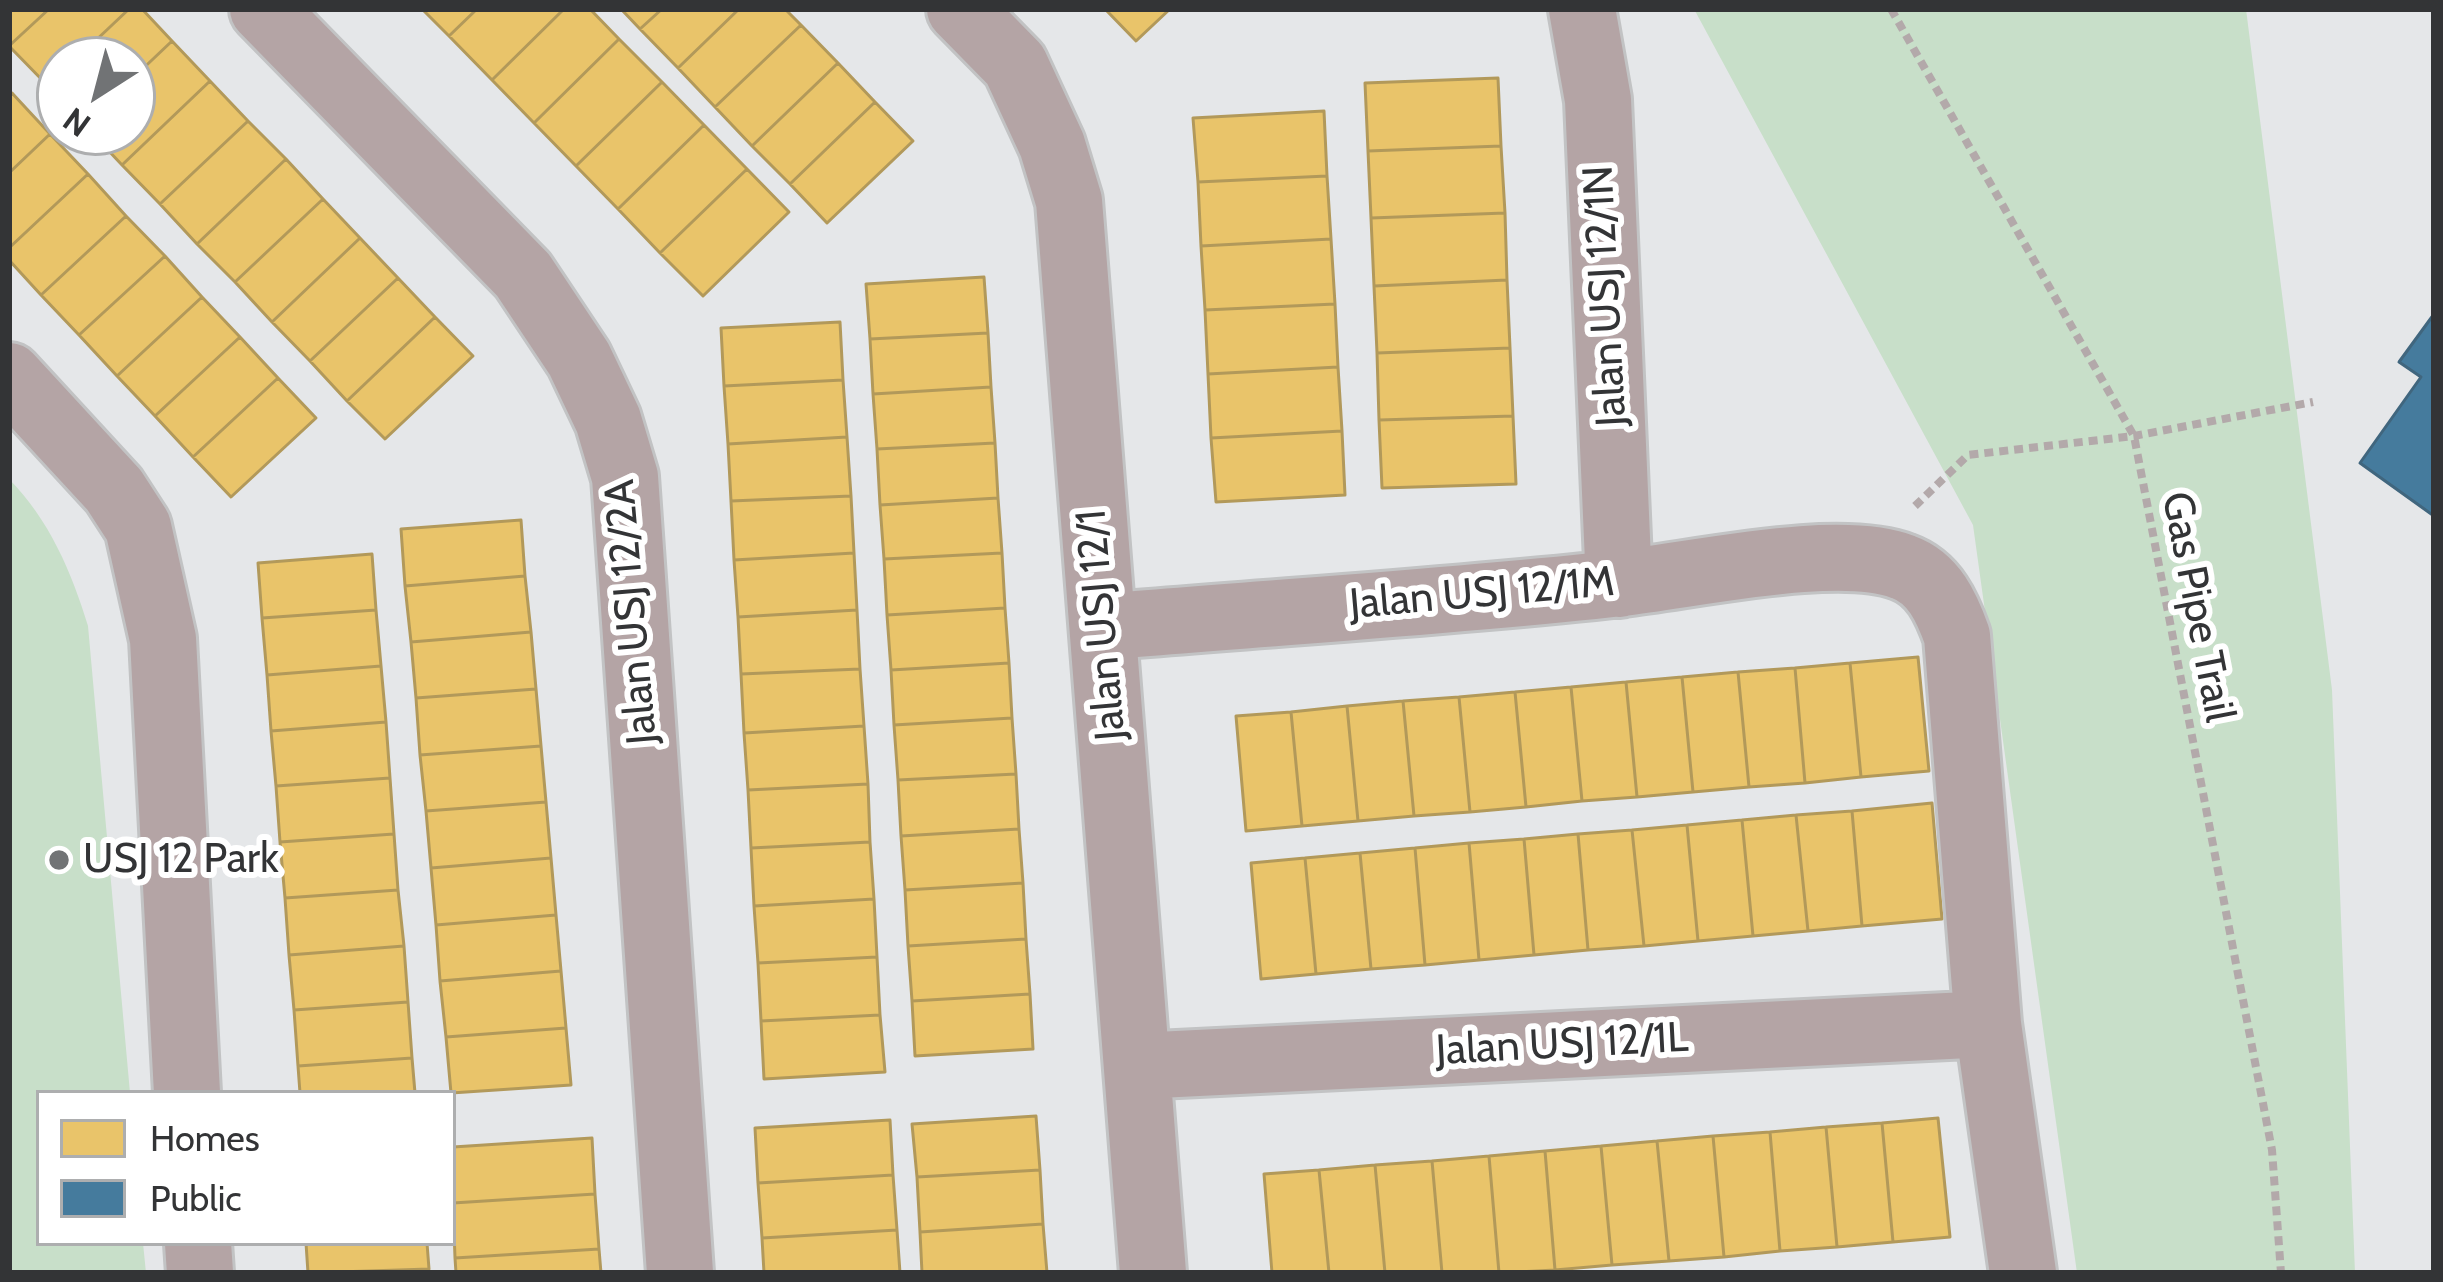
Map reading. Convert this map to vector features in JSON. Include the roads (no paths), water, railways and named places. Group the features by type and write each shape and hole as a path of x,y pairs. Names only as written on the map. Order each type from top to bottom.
{"street":[{"name":"Jalan USJ 12/2A","path":"263,9 523,275 579,359 608,420 625,477 680,1273"},
{"name":"Jalan USJ 12/1","path":"960,9 1015,65 1052,145 1069,201 1153,1273"},
{"name":"Jalan USJ 12/1N","path":"1582,9 1598,100 1619,584"},
{"path":"9,376 114,490 138,527 163,639 187,1090"},
{"name":"Jalan USJ 12/1M","path":"1102,627 1619,584 1862,556 1907,568 1943,598 1957,636 1988,1024"},
{"path":"1988,1024 2023,1273"},
{"name":"Jalan USJ 12/1L","path":"1137,1066 1988,1024"}],"place":[{"name":"USJ 12 Park","path":"59,860"}]}
